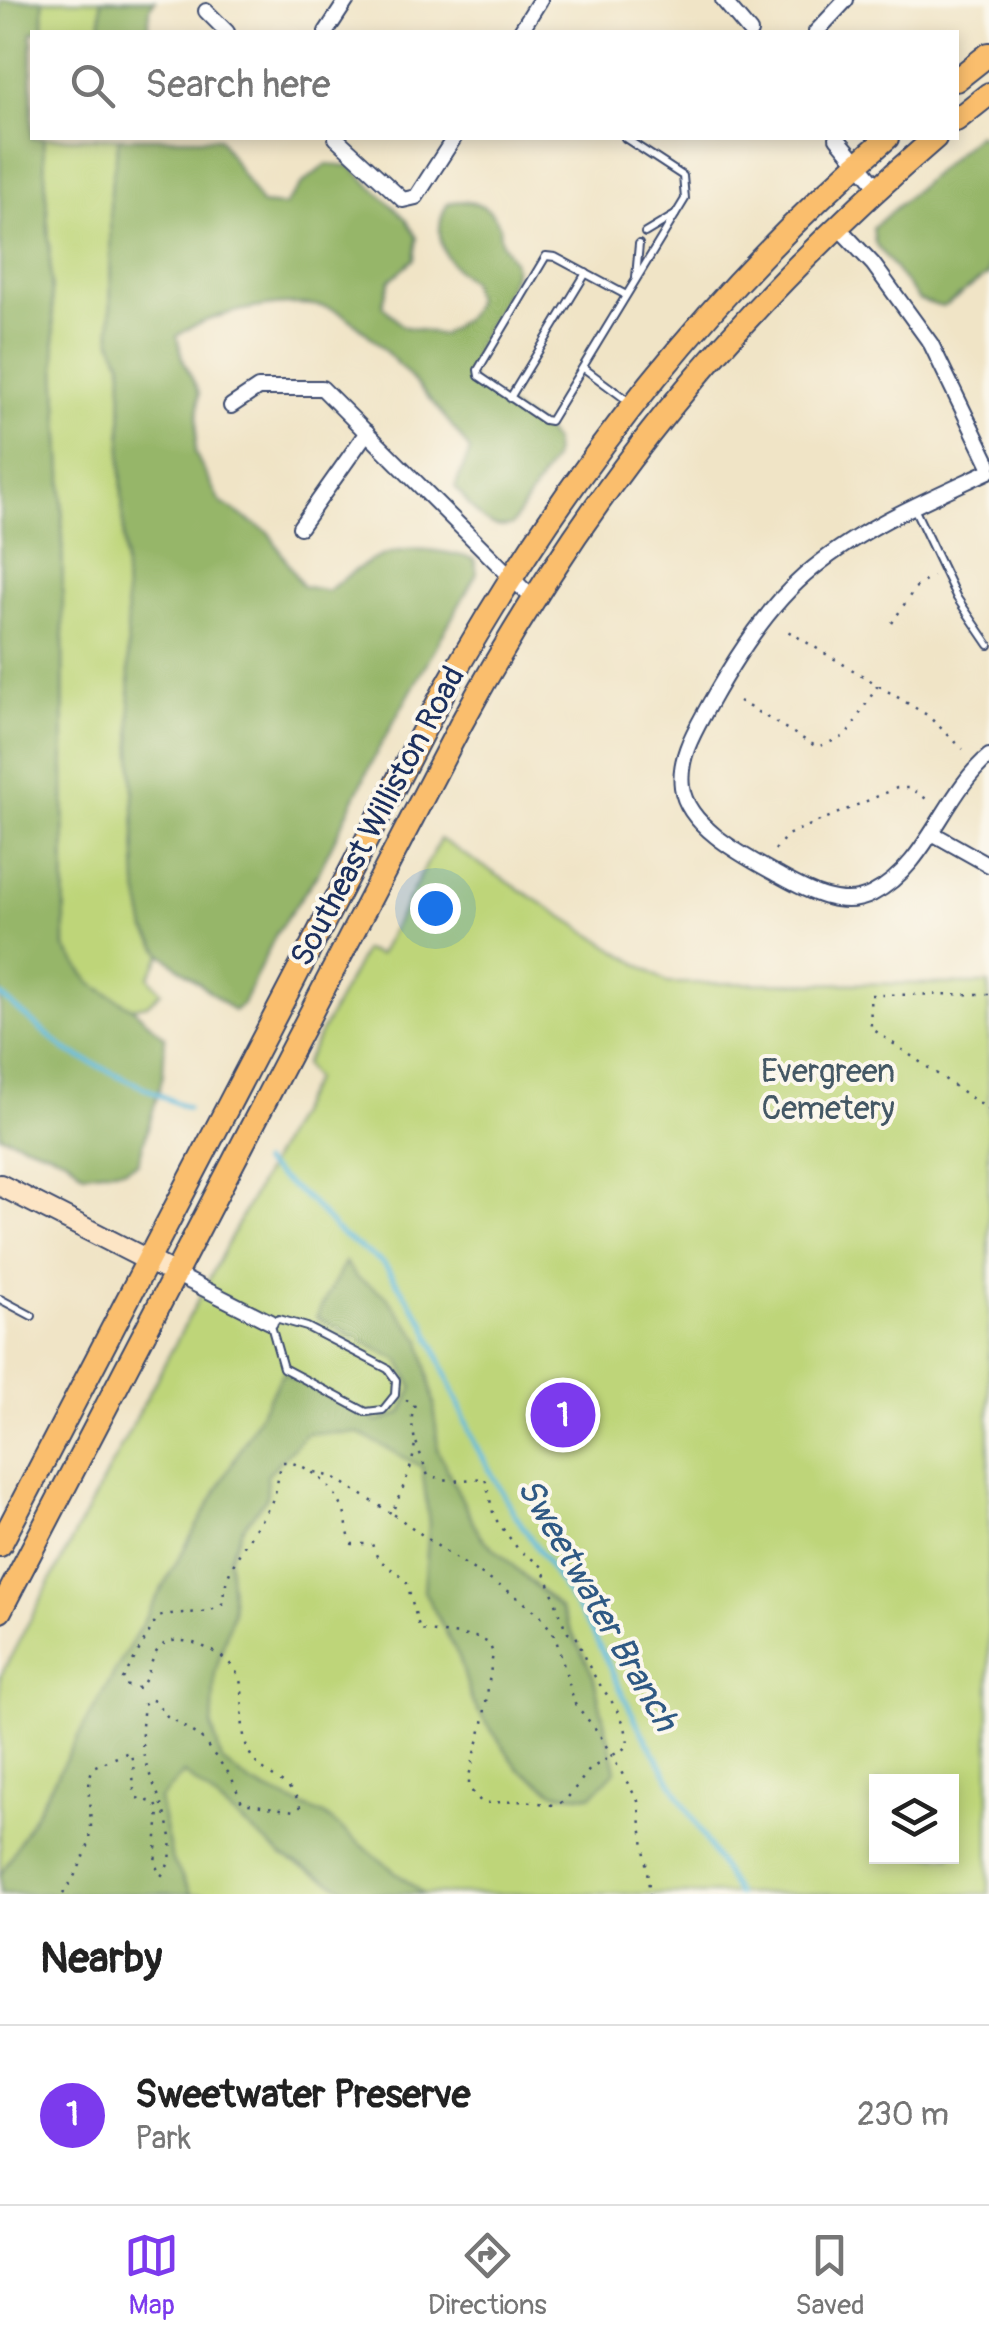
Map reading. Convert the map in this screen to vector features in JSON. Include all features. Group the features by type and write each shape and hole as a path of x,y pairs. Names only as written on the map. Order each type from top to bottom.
{"highway":[{"path":"959,78 989,54"},
{"path":"959,118 989,94"},
{"name":"Southeast Williston Road","path":"0,1544 444,691 510,576 632,404 720,300 885,140"},
{"name":"Southeast Williston Road","path":"0,1611 461,724 533,599 656,424 744,319 836,225 933,140"},
{"path":"632,404 656,424"}],"main road":[{"path":"1,1189 175,1274"}],"street":[{"path":"327,30 347,0"},
{"path":"521,30 540,0"},
{"path":"723,0 748,30"},
{"path":"818,30 846,0"},
{"path":"206,11 226,30"},
{"path":"338,140 403,200 416,198 453,140"},
{"path":"839,140 878,187"},
{"path":"836,225 873,264 932,344 989,468 860,537 804,575 756,630 685,748 682,788 696,818 736,851 796,884 842,902 872,894 905,867 989,756"},
{"path":"231,406 258,388 322,388 533,599"},
{"path":"300,527 367,432"},
{"path":"932,833 989,864"},
{"path":"175,1274 270,1322"}],"lane":[{"path":"626,296 556,257 546,256 478,370 479,376 544,420 550,420 585,368 686,199 683,176 628,140"},
{"path":"645,234 676,214"},
{"path":"636,279 638,244"},
{"path":"510,398 586,273"},
{"path":"585,368 632,404"},
{"path":"914,508 957,598 989,645"},
{"path":"0,1299 32,1316"},
{"path":"279,1319 307,1327 388,1369 396,1380 396,1394 384,1410 366,1412 283,1368 270,1322 279,1319"}],"path":[{"path":"892,623 915,588 937,575"},
{"path":"786,630 927,715 963,748"},
{"path":"739,701 817,747 846,736 878,685"},
{"path":"775,850 787,835 898,788 910,788 936,806"},
{"path":"989,994 870,995 871,1028 989,1110"},
{"path":"978,1102 989,1103"},
{"path":"313,1472 341,1504 352,1544 372,1544 378,1559 406,1580 420,1630 475,1637 489,1644 493,1653 488,1696 469,1776 469,1788 475,1797 482,1803 525,1801 553,1805 570,1796 590,1769 628,1746 624,1717 589,1668 576,1636 568,1633 542,1568 518,1549 494,1517 485,1478 454,1480 428,1476 409,1419 415,1404 396,1394"},
{"path":"392,1513 414,1457 415,1439"},
{"path":"62,1894 92,1832 87,1786 92,1766 128,1752 133,1761 133,1792 137,1798 155,1803 159,1810 155,1864 161,1876 165,1872 171,1850 170,1830 144,1748 144,1704 148,1698 200,1737 231,1776 242,1803 294,1811 300,1806 289,1786 256,1766 250,1754 244,1730 244,1692 231,1664 201,1645 170,1642 158,1652 148,1680 139,1688 124,1685 123,1679 157,1618 172,1613 212,1611 222,1604 234,1563 273,1499 284,1462 293,1462 336,1478 540,1615 556,1636 574,1704 598,1732 638,1801 650,1894"}],"green space":[{"path":"0,0 43,0 43,30 30,30 30,140 43,140 62,474 65,948 92,984 132,1008 165,1037 163,1075 138,1163 125,1169 83,1173 66,1158 0,1135"},
{"path":"43,0 101,0 101,30 43,30"},
{"path":"101,0 155,0 150,7 148,30 101,30"},
{"path":"978,134 989,141 989,275 942,307 919,300 875,243 873,228"},
{"path":"43,140 120,140 110,191 111,339 122,363 121,474 146,930 162,954 149,977 161,992 147,1005 132,1008 92,984 65,948 62,474"},
{"path":"119,140 220,140 261,204 284,206 303,183 327,164 350,166 406,219 417,238 414,259 390,280 382,305 402,326 442,335 468,316 475,302 471,282 453,266 443,247 443,215 448,203 471,202 485,207 499,226 500,239 514,270 475,356 472,384 545,430 554,442 553,459 512,525 494,525 479,516 455,487 470,451 460,436 406,372 346,317 315,305 274,305 210,319 177,336 199,393 195,453 220,502 269,533 302,586 328,591 380,557 412,550 474,559 477,573 378,750 318,873 276,934 243,1004 234,1011 162,954 146,930 137,885 121,469 122,363 111,340 110,191"},
{"name":"Evergreen Cemetery","path":"440,839 668,983 989,984 989,1894 0,1894 0,1677 314,1079 304,1065 364,950 379,955"},
{"path":"345,1262 356,1277 385,1295 421,1340 434,1403 438,1451 480,1536 560,1608 593,1675 616,1770 591,1796 556,1793 518,1768 472,1702 459,1657 424,1591 429,1524 422,1467 358,1433 307,1433 267,1475 267,1497 242,1529 229,1558 233,1612 215,1673 212,1727 222,1761 251,1784 324,1815 423,1894 355,1894 282,1856 184,1773 159,1800 172,1859 192,1894 0,1894 0,1876 283,1373 378,1422 402,1413 413,1388 400,1361 316,1317"}],"waterway":[{"name":"Sweetwater Branch","path":"0,995 67,1051 187,1108"},
{"name":"Sweetwater Branch","path":"262,1163 311,1202 339,1233 384,1264 425,1323 475,1444 514,1513 593,1633 639,1727 737,1894"}],"place":[{"name":"Sweetwater Preserve","path":"563,1415"}]}
